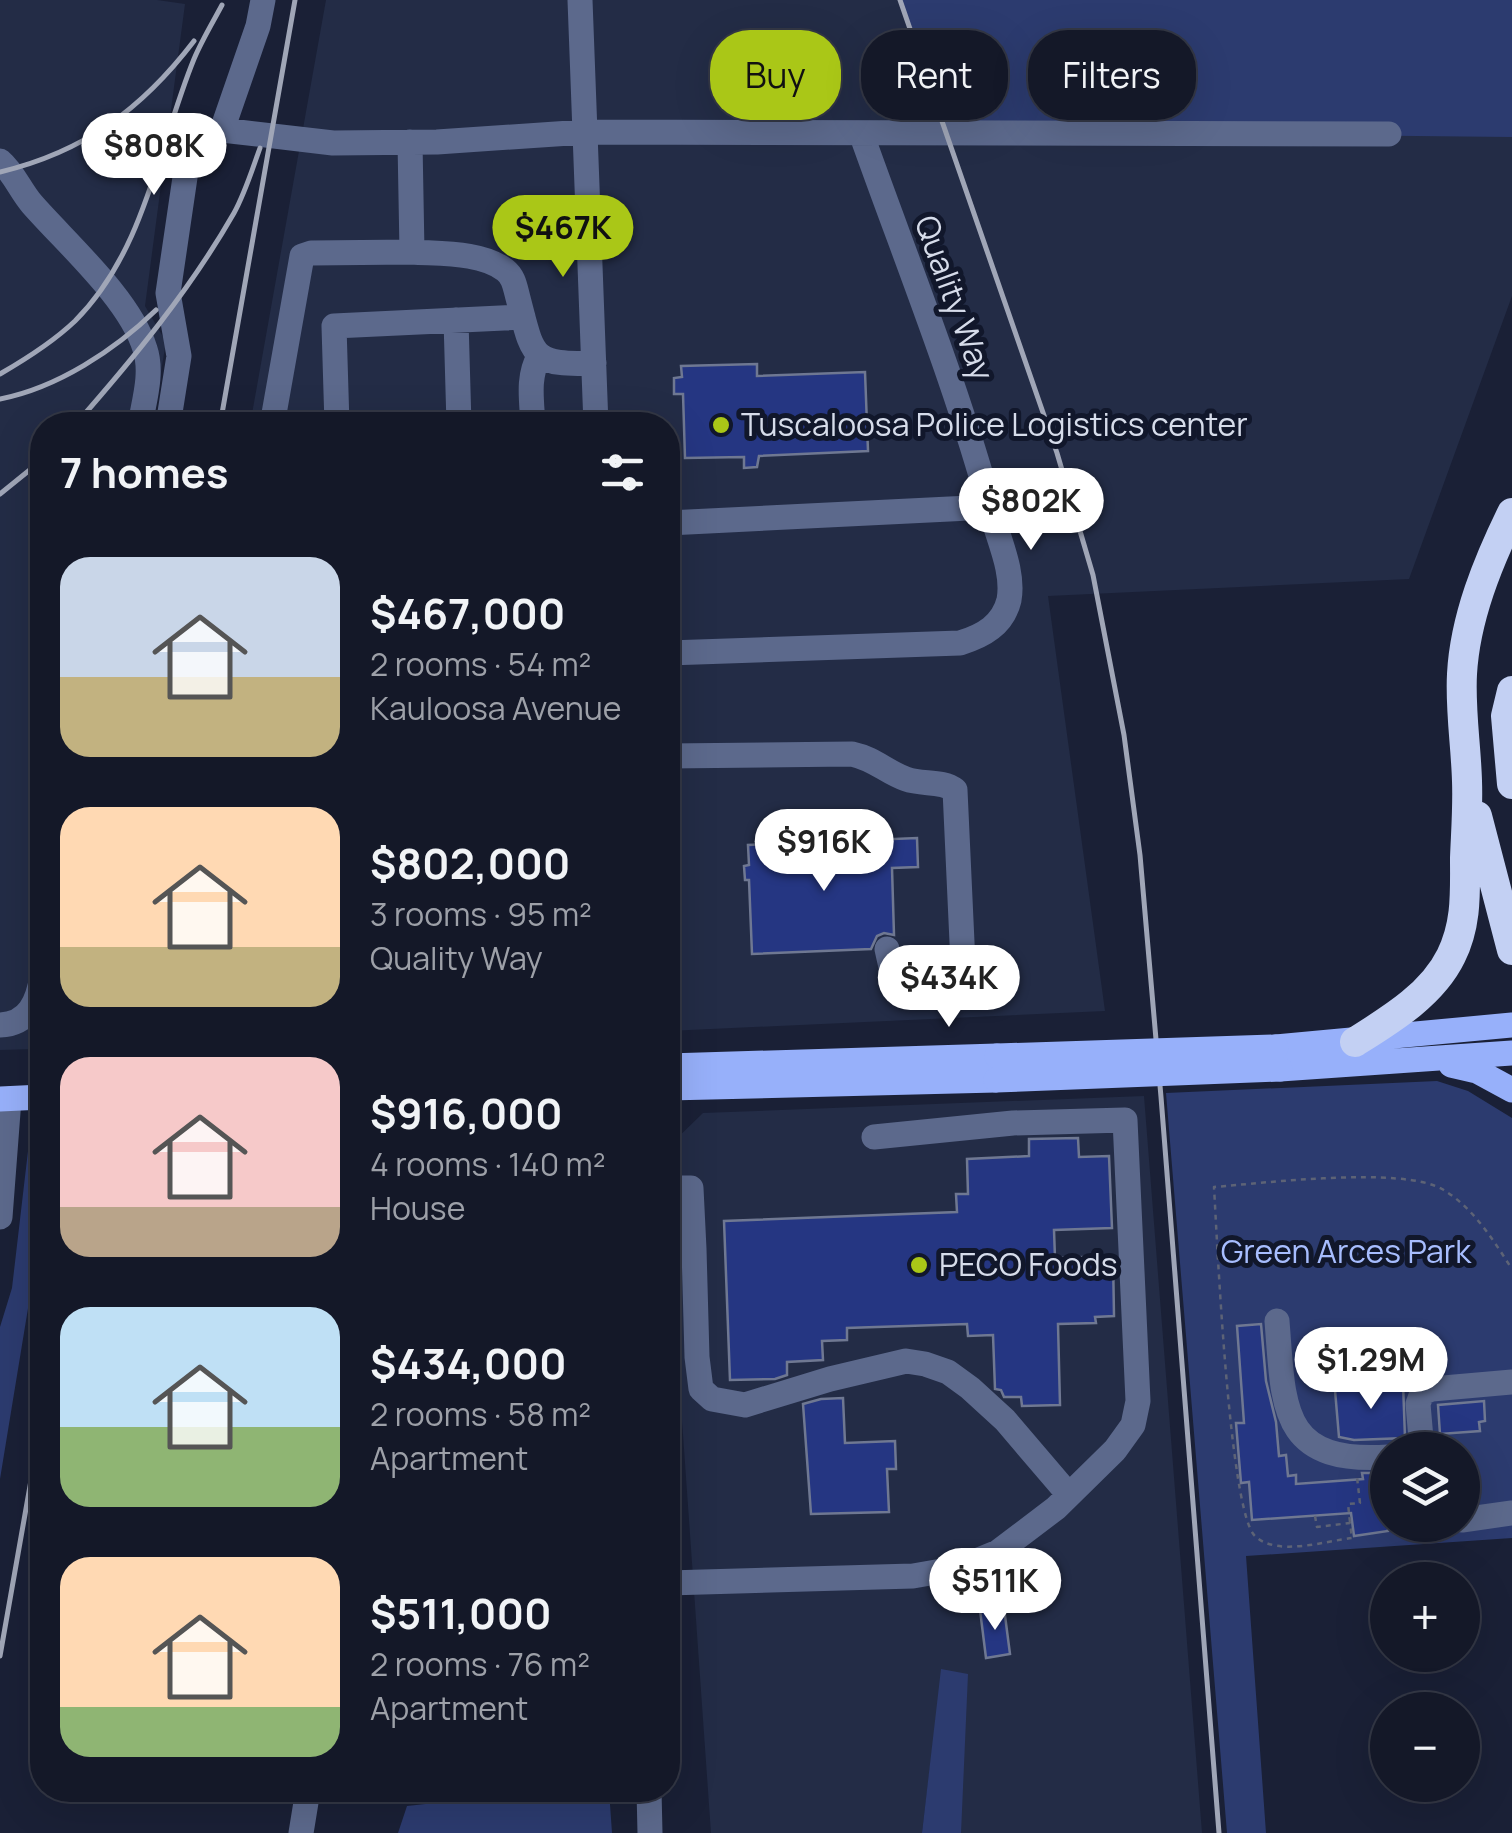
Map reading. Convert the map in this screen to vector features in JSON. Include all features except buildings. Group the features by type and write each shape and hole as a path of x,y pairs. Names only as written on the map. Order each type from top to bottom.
{"highway":[{"path":"1355,1042 1419,996 1450,958 1467,899 1462,669 1474,610 1492,553 1512,513"},
{"path":"1512,690 1506,716 1512,784"},
{"path":"1467,780 1512,950"}],"main road":[{"path":"1278,1058 1355,1042 1512,1025"},
{"path":"686,1073 1278,1058 1432,1060 1512,1053"},
{"path":"1432,1060 1477,1072 1512,1090"},
{"path":"5,1099 30,1096"}],"street":[{"path":"222,130 258,26 263,0"},
{"path":"580,0 596,412"},
{"path":"170,412 179,356 168,293 188,157 196,140 222,130 333,143 585,132 1389,134"},
{"name":"Quality Way","path":"680,653 950,644 981,636 998,623 1008,603 1010,582 958,404 861,133"},
{"path":"410,142 412,252"},
{"path":"0,161 30,202 104,283 137,329 147,355 142,412"},
{"path":"274,412 302,256 311,253 456,255 504,269 514,279 530,346 540,357 561,364 594,363"},
{"path":"337,412 334,326 523,317"},
{"path":"456,320 458,412"},
{"path":"532,412 533,367 540,357"},
{"path":"680,522 990,507"},
{"path":"680,756 852,754 873,759 904,778 949,785 955,790 963,964 956,970 898,972 892,967 887,949"},
{"path":"0,1025 13,1024 30,1010"},
{"path":"0,1217 5,1099"},
{"path":"680,1584 913,1576 959,1568 998,1552 1069,1495 1115,1450 1133,1426 1138,1401 1125,1120 1012,1123 874,1136"},
{"path":"680,1250 701,1390 712,1399 745,1406 830,1379 906,1362 925,1364 948,1372 970,1388 1005,1420 1069,1495"},
{"path":"1277,1321 1282,1394 1294,1426 1316,1448 1356,1459 1370,1458"},
{"path":"1420,1432 1418,1404 1422,1394 1432,1389 1512,1382"},
{"path":"1480,1517 1512,1513"},
{"path":"300,1833 306,1802"},
{"path":"649,1802 650,1833"}],"path":[{"path":"1356,1459 1360,1503 1348,1504 1352,1538 1282,1546 1258,1539 1248,1526 1235,1465 1214,1187 1299,1180 1426,1182 1445,1191 1474,1215 1512,1270"},
{"path":"1315,1516 1317,1527 1350,1524"}],"shaded area":[{"path":"0,0 157,0 185,4 145,306 166,342 154,412 30,412 30,1049 0,1050"},
{"path":"326,0 1512,0 1512,296 1409,579 1048,596 1105,1011 680,1030 680,412 252,412"},
{"path":"1144,1096 1202,1833 961,1833 942,1669 922,1833 711,1833 680,1392 680,1135 703,1113"}],"green space":[{"path":"900,0 1512,0 1512,137 947,131 943,120 1008,120 1008,30 911,30"},
{"name":"Green Arces Park","path":"1437,1081 1468,1091 1512,1118 1512,1538 1480,1540 1480,1432 1370,1432 1370,1542 1453,1542 1246,1556 1266,1833 1227,1833 1166,1093"},
{"path":"30,1134 30,1296 0,1479 0,1327 12,1288"},
{"path":"941,1669 968,1674 961,1833 922,1833"},
{"path":"444,1802 610,1802 612,1833 398,1833 407,1806"}],"railway":[{"path":"222,412 295,0"},
{"path":"900,0 1057,453 1093,575 1124,735 1140,855 1161,1097 1219,1833"},
{"path":"0,374 75,321 118,263 147,197 194,59 222,5"},
{"path":"0,172 58,153 109,124 154,87 194,41"},
{"path":"86,412 180,297 217,242 238,205 260,148"},
{"path":"0,399 64,377 122,339 156,310"},
{"path":"0,494 30,470"},
{"path":"0,1656 30,1486"}],"place":[{"name":"Tuscaloosa Police Logistics center","path":"721,425"},
{"name":"PECO Foods","path":"919,1265"}]}
